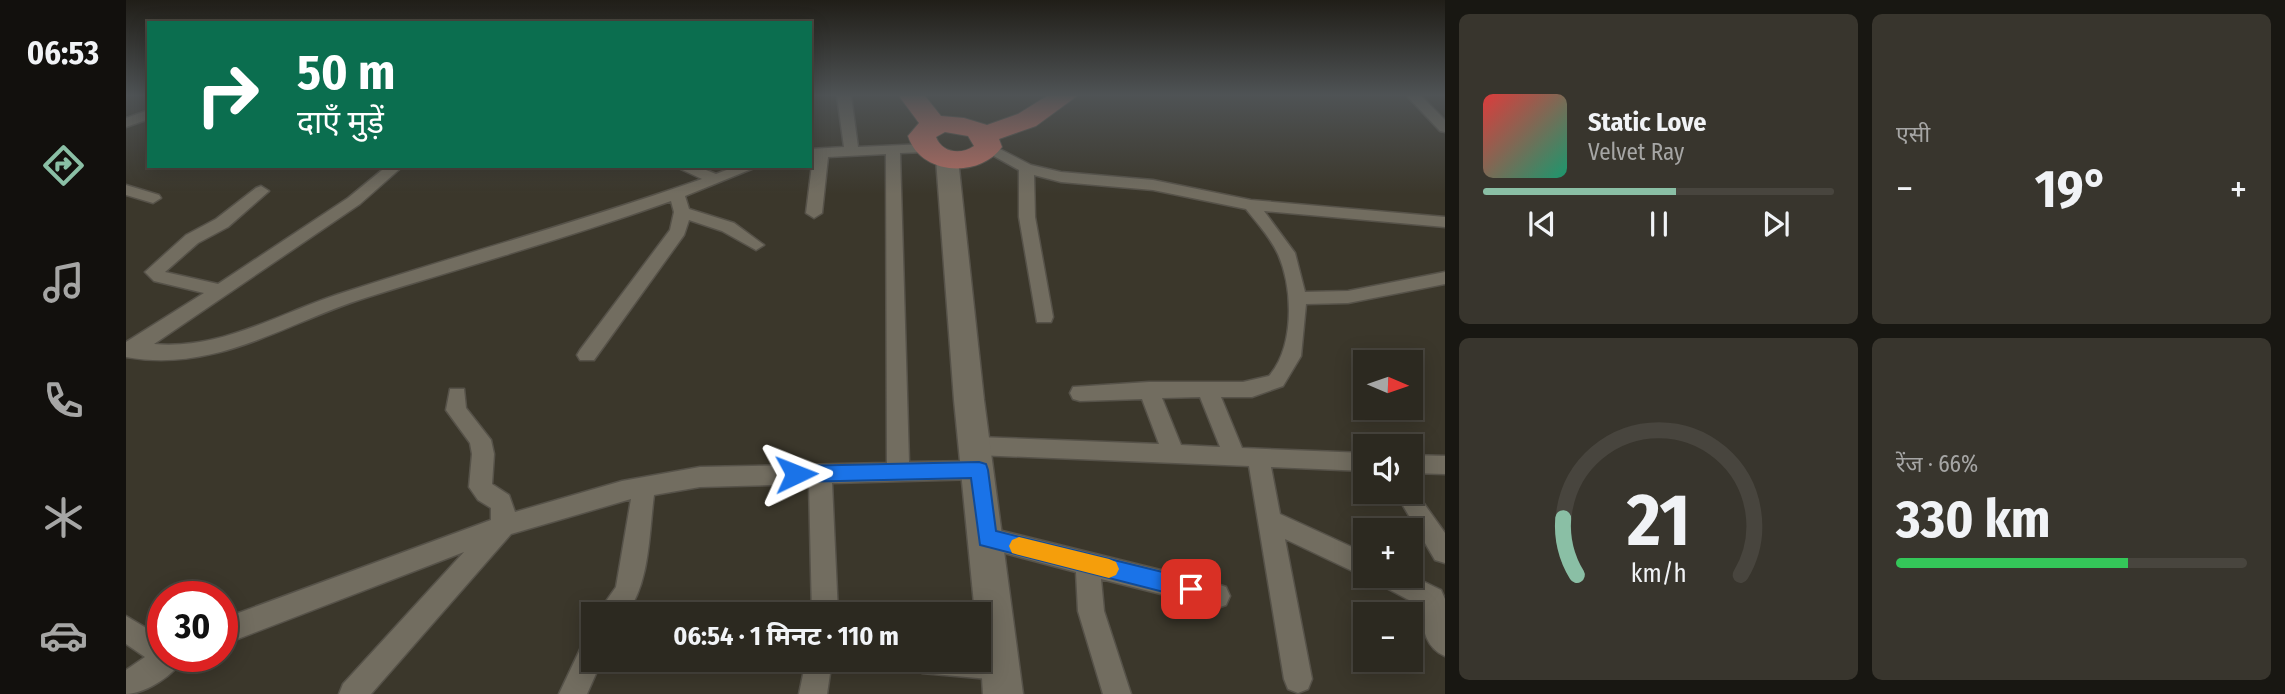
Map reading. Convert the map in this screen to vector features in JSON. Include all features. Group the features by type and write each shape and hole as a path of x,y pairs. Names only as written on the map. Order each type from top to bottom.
{"highway":[{"path":"928,128 936,144 959,128"},
{"path":"969,128 986,141 1011,128"}],"street":[{"path":"848,128 851,149"},
{"path":"986,141 1026,169 1061,177 1177,189 1251,205 1445,222"},
{"path":"814,213 816,152 893,149 936,144 978,458 1001,681 967,672"},
{"path":"893,149 898,472"},
{"path":"128,351 354,201 394,168"},
{"path":"686,168 716,179"},
{"path":"128,351 181,354 228,345 345,298 746,168"},
{"path":"1026,169 1027,218 1044,317"},
{"path":"126,190 153,198"},
{"path":"218,290 160,277 154,272 192,239 222,223 261,191"},
{"path":"587,355 671,242 682,221 676,193"},
{"path":"1080,393 1251,388 1275,382 1291,365 1296,345 1294,271 1286,253 1251,205"},
{"path":"682,212 729,227 756,245"},
{"path":"1295,299 1348,297 1445,278"},
{"path":"1207,389 1247,456 1269,521 1298,679"},
{"path":"1149,390 1173,453"},
{"path":"353,694 503,526 504,508 501,499 480,487 483,454 480,440 456,410 457,395"},
{"path":"238,626 503,526 644,487 701,477 898,472 978,458 1173,453 1353,461"},
{"path":"1423,465 1445,466"},
{"path":"820,473 824,602"},
{"path":"620,602 628,587 644,487"},
{"path":"1414,504 1444,552"},
{"path":"1269,521 1353,560"},
{"path":"986,538 1217,596"},
{"path":"1088,564 1091,611 1117,694"},
{"path":"1411,588 1432,599 1436,631 1445,642"},
{"path":"126,629 147,643"},
{"path":"126,686 147,671"},
{"path":"573,694 583,672"},
{"path":"813,694 817,672"}],"slow traffic":[{"path":"1019,546 1109,569"}],"route":[{"path":"796,474 979,470 986,538 1191,589"}]}
